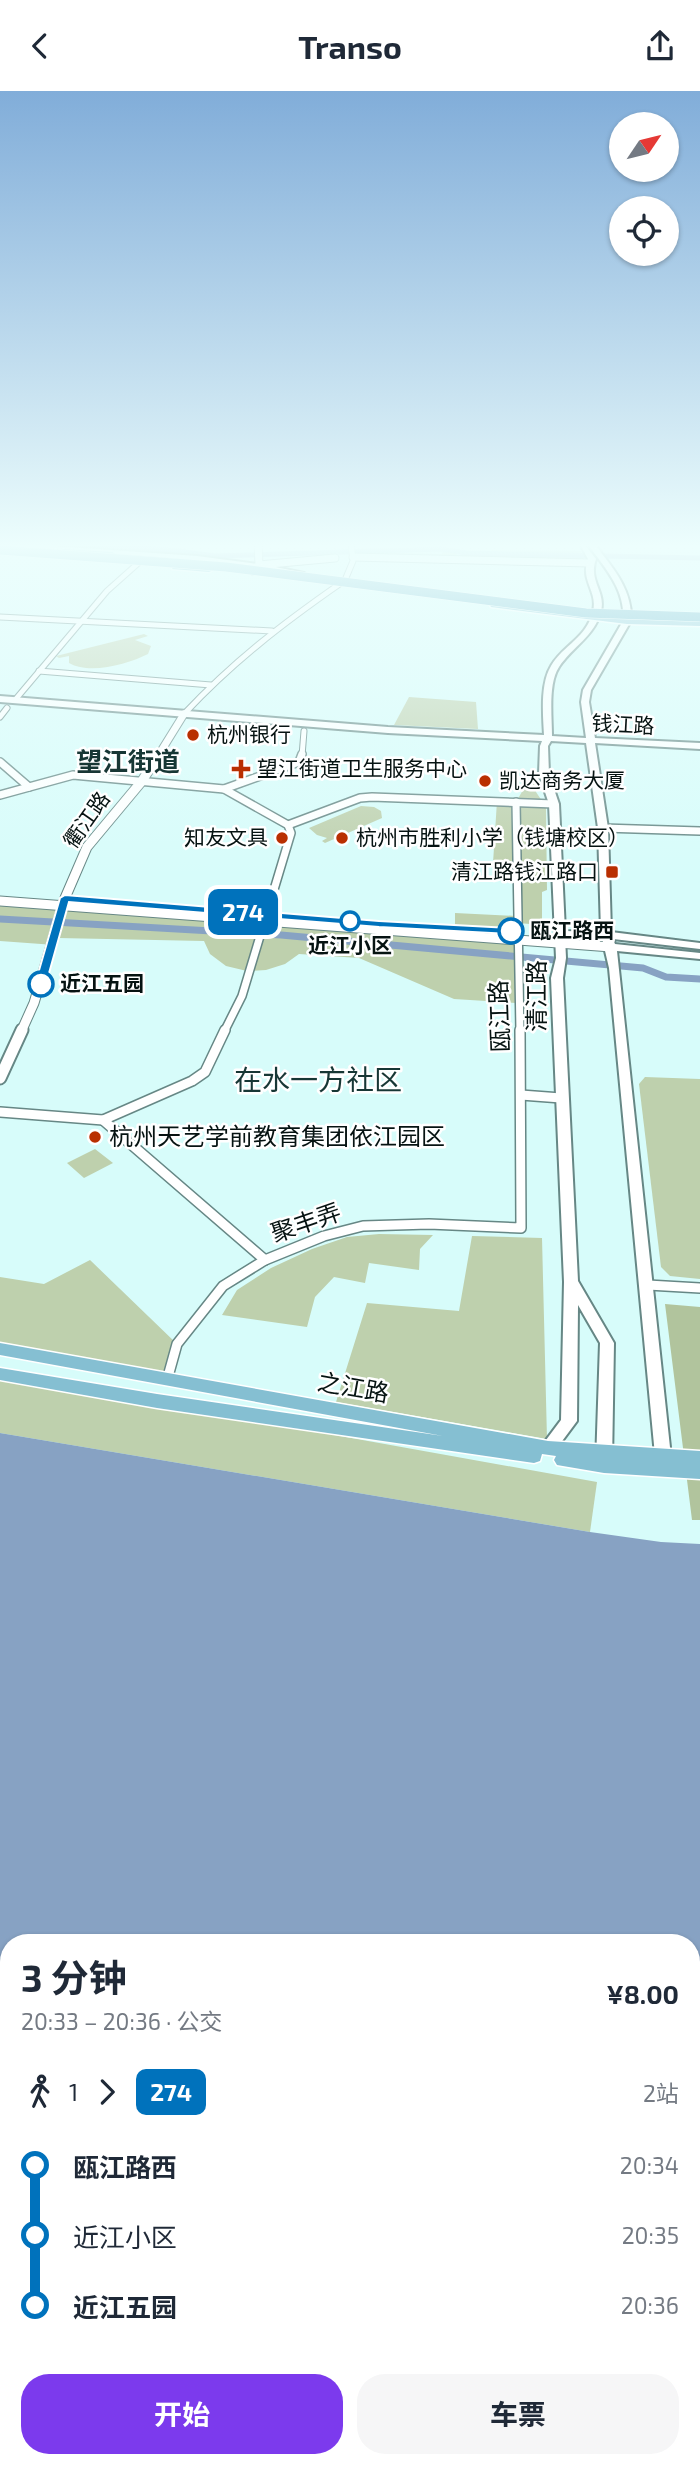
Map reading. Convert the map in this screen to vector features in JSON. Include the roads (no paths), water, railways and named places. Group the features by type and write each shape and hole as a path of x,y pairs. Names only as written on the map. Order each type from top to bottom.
{"main road":[{"name":"清江路","path":"548,1448 569,1421 571,1282 561,1098 557,978 561,961 554,804 544,773 547,697 554,667 568,653"},
{"path":"609,653 587,690 585,702 603,828 606,935 611,947 648,1285 664,1464"},
{"name":"钱江路","path":"0,699 304,731 591,744 700,746"},
{"name":"钱江路","path":"3,707 546,742"},
{"name":"钱江路","path":"591,744 700,753"},
{"path":"560,938 606,935 700,946"},
{"path":"611,947 700,956"},
{"path":"571,1282 607,1343 604,1460"},
{"name":"之江路","path":"0,1349 604,1460"},
{"name":"之江路","path":"0,1374 157,1401 604,1460 664,1464 700,1472"},
{"name":"之江路","path":"664,1464 700,1458"}],"street":[{"path":"15,700 54,653"},
{"path":"181,717 211,685 247,653"},
{"path":"38,671 211,685"},
{"path":"0,717 3,707"},
{"name":"衢江路","path":"0,1078 34,1003 65,902 87,847 142,781 181,717"},
{"path":"224,789 299,762 302,759 304,731"},
{"path":"0,762 30,786"},
{"path":"0,795 73,775 224,789 234,792 288,825 291,833 242,996 205,1072 192,1081 103,1121 0,1112"},
{"path":"288,825 360,798 554,804"},
{"name":"瓯江路","path":"516,802 521,1095 520,1228"},
{"path":"603,828 700,831"},
{"path":"0,894 65,902 560,938 611,947"},
{"path":"0,901 65,902"},
{"path":"521,1095 561,1098"},
{"path":"103,1121 265,1260"},
{"name":"聚丰弄","path":"167,1380 177,1344 223,1286 265,1260 324,1236 363,1226 429,1224 520,1228"},
{"path":"648,1285 700,1288"}],"water":[{"path":"0,1433 590,1532 661,1542 700,1544 700,1934 0,1934"}],"waterway":[{"path":"0,919 281,935 643,968 666,977 700,979"}],"place":[{"name":"杭州银行","path":"193,735"},
{"name":"望江街道卫生服务中心","path":"241,769"},
{"name":"凯达商务大厦","path":"485,781"},
{"name":"知友文具","path":"282,838"},
{"name":"杭州市胜利小学（钱塘校区）","path":"342,838"},
{"name":"清江路钱江路口","path":"612,872"},
{"name":"近江小区","path":"350,921"},
{"name":"瓯江路西","path":"511,931"},
{"name":"近江五园","path":"41,984"},
{"name":"杭州天艺学前教育集团依江园区","path":"95,1137"}],"district":[{"name":"望江街道","path":"128,762"},
{"name":"在水一方社区","path":"318,1080"}]}
